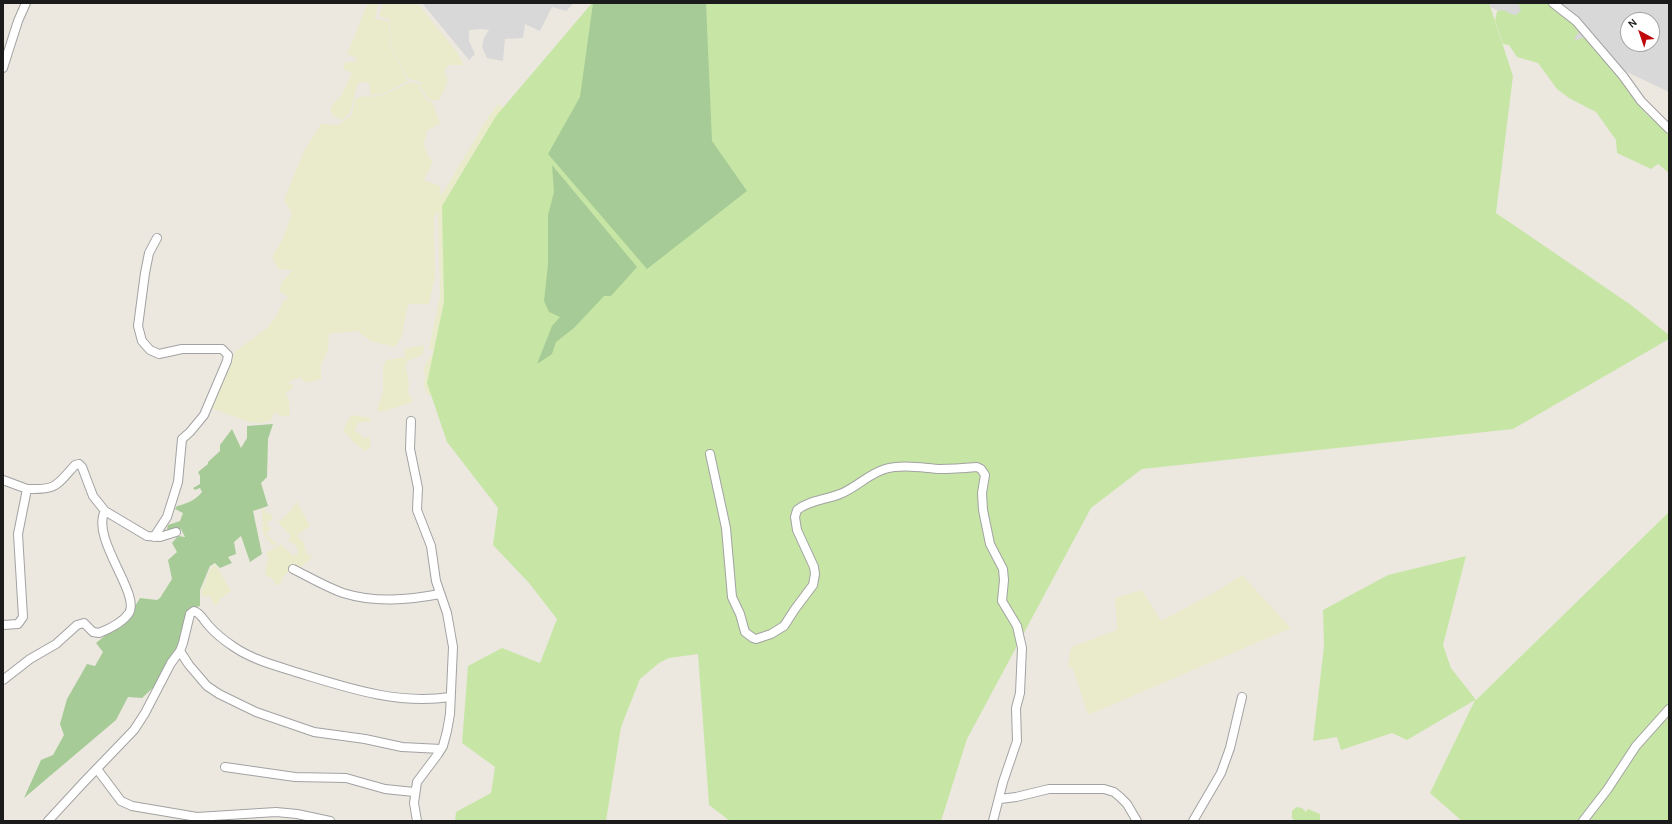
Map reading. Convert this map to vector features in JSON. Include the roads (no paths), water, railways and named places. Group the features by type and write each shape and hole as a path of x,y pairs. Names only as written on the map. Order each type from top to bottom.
{"street":[{"path":"3,68 18,21 26,3"},
{"path":"1553,3 1576,21 1624,76 1641,101 1669,128"},
{"path":"154,537 167,517 178,482 182,439 204,415 227,361 228,355 222,349 182,349 159,354 150,350 142,341 138,326 145,273 149,253 157,238"},
{"path":"412,421 410,449 418,488 418,510 431,546 434,571 447,613 453,648 447,731 441,749 416,782 414,803 417,821"},
{"path":"710,454 726,528 732,597 740,614 745,632 749,636 756,639 771,634 784,626 813,586 815,574 814,567 799,537 795,517 797,510 813,501 836,496 849,490 878,471 887,468 903,467 942,469 977,467 985,475 982,498 983,510 990,544 1003,569 1004,580 1002,601 1017,626 1022,648 1020,693 1016,708 1017,741 1003,782 993,821"},
{"path":"3,480 27,489 52,488 64,479 75,465 79,464 93,496 105,511 140,533 154,537 176,532"},
{"path":"3,625 18,624 24,617 18,534 27,489"},
{"path":"3,680 30,659 56,644 77,625 84,623 93,632 98,633 114,626 129,613 130,609 128,596 103,533 102,519 105,511"},
{"path":"293,569 343,593 368,598 411,599 440,594"},
{"path":"50,820 134,730 171,664 180,651 184,643 190,614 194,611 199,614 218,635 234,647 246,654 279,666 330,683 387,697 431,700 450,698"},
{"path":"180,651 198,677 207,686 219,694 256,712 314,732 365,739 402,747 441,749"},
{"path":"1193,821 1221,773 1230,748 1242,697"},
{"path":"1583,821 1636,746 1669,709"},
{"path":"225,767 295,777 346,778 385,789 414,792"},
{"path":"96,769 121,801 132,806 197,817 276,812 297,814 319,820 330,821"},
{"path":"1000,798 1016,797 1049,789 1104,789 1114,792 1120,797 1127,804 1137,821"}]}
